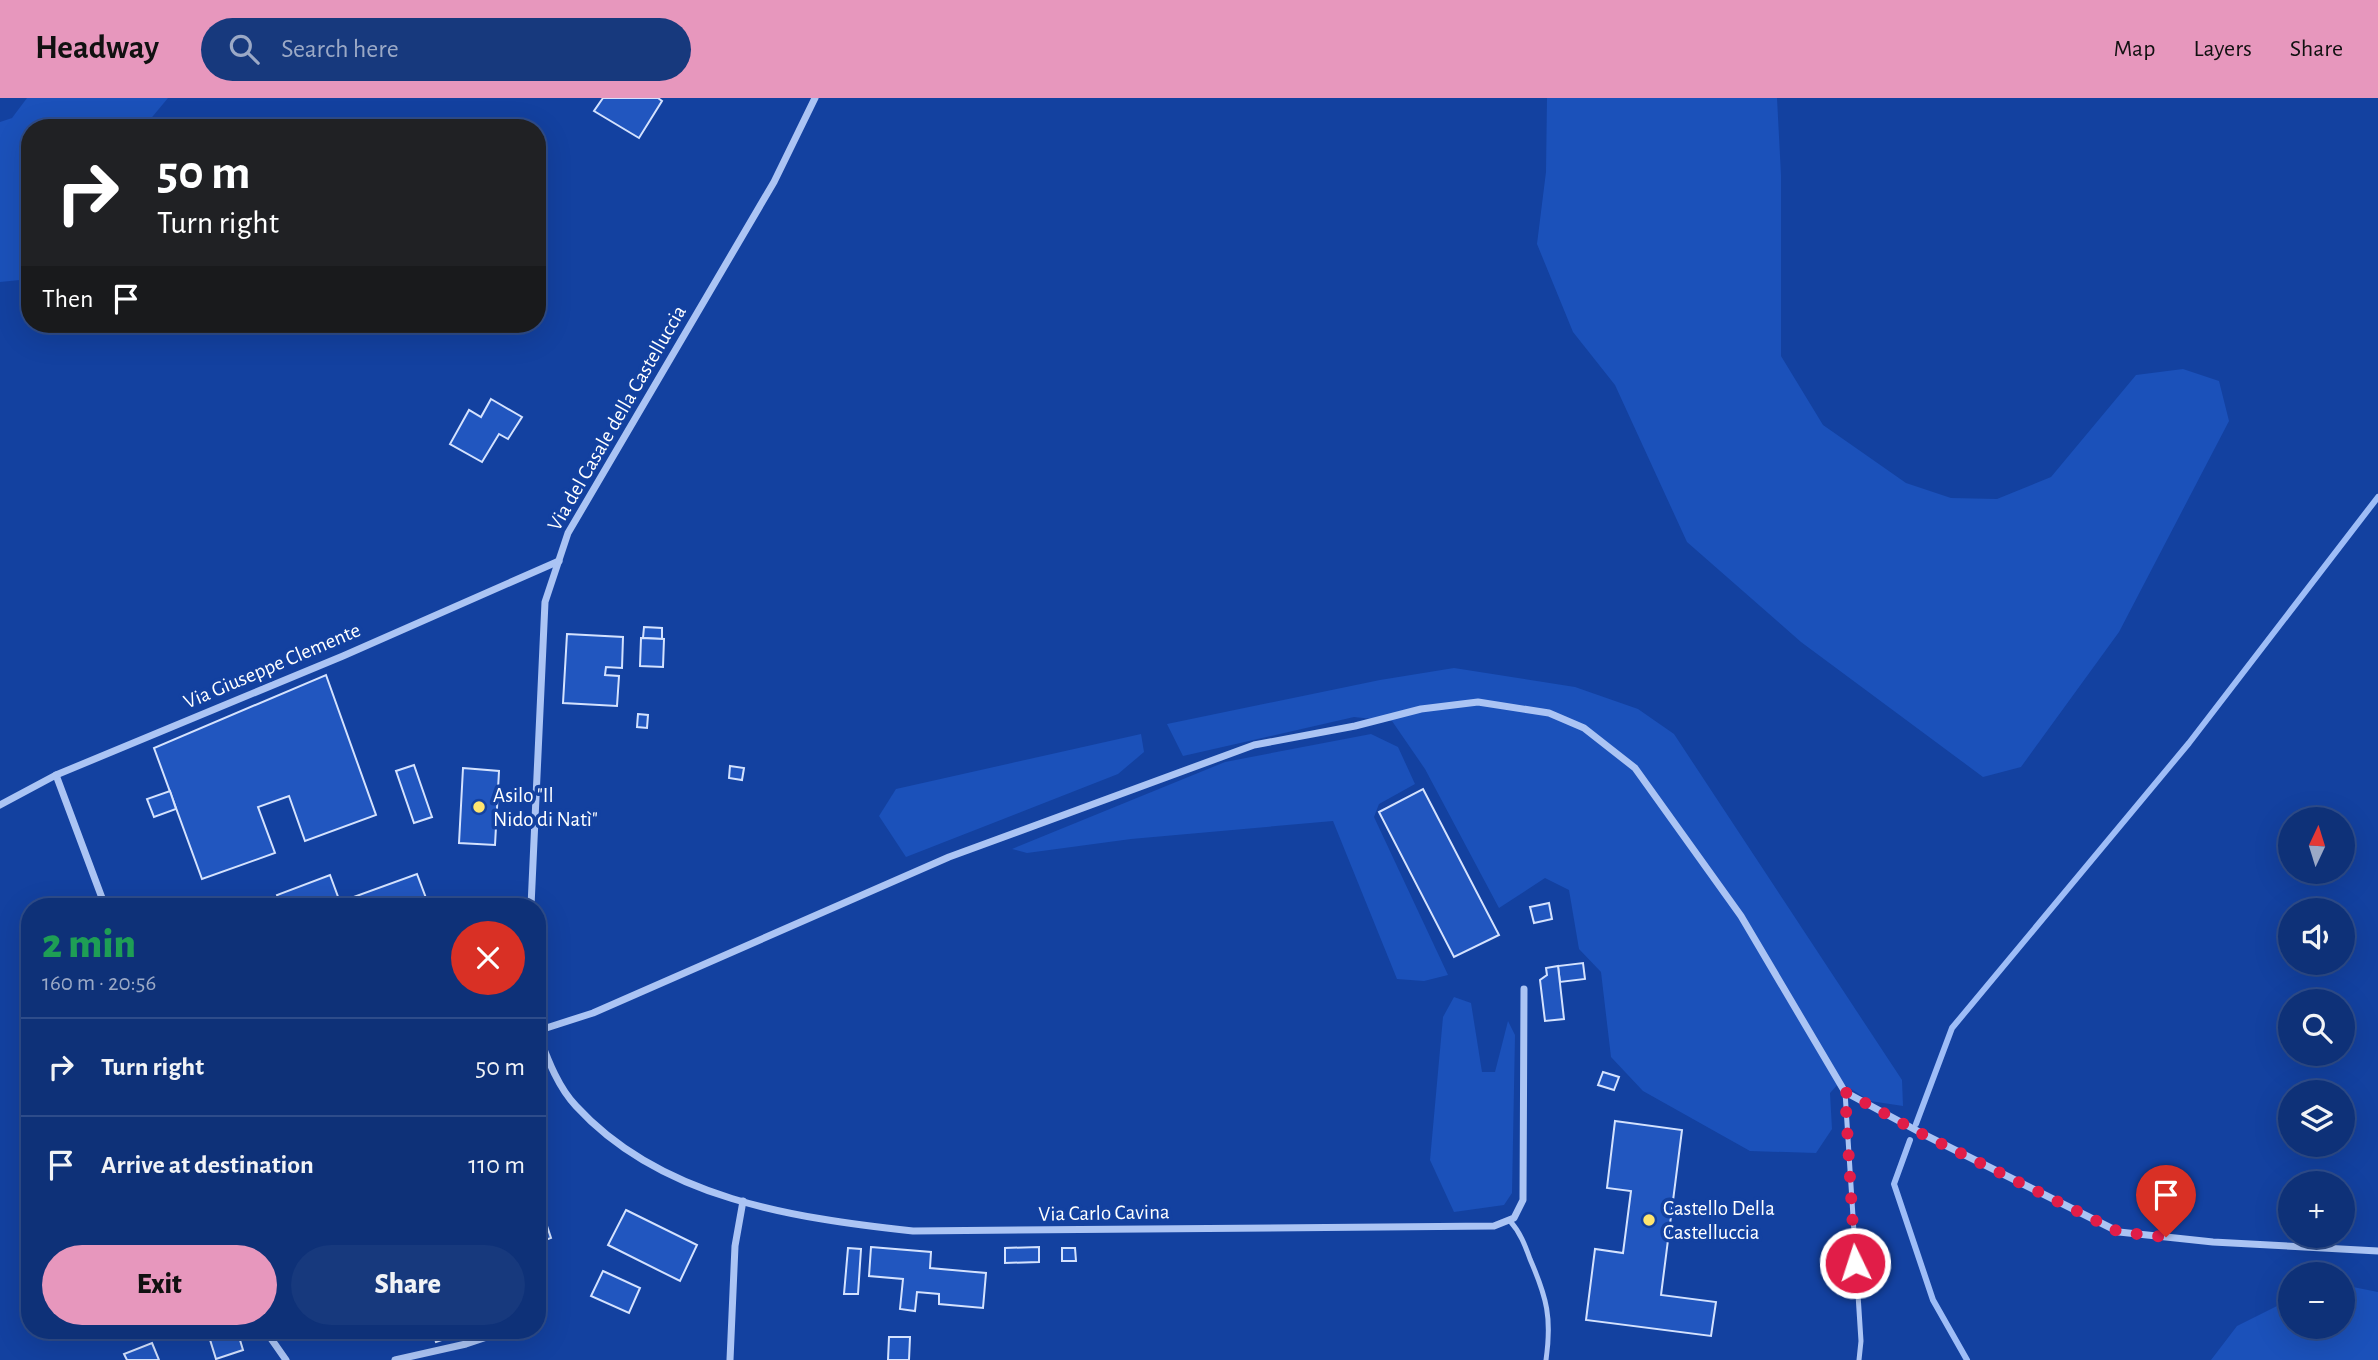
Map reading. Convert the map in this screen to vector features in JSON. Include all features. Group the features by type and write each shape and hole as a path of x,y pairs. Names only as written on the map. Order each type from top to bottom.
{"street":[{"name":"Via del Casale della Castelluccia","path":"531,898 545,602 568,533 774,182 815,98"},
{"name":"Via Giuseppe Clemente","path":"0,806 56,775 343,656 559,561"},
{"path":"546,1028 593,1013 949,857 1254,745 1355,726 1421,709 1478,702 1549,713 1584,728 1635,768 1741,916 1845,1092 1924,1135 2119,1232 2213,1242 2378,1251"},
{"path":"56,775 102,898"},
{"path":"1510,1221 1521,1208 1523,1194 1524,989"},
{"name":"Via Carlo Cavina","path":"546,1053 575,1105 612,1139 653,1165 699,1188 801,1216 913,1231 1494,1226 1510,1221"},
{"path":"730,1360 735,1246 743,1201"},
{"path":"271,1339 286,1360"},
{"path":"395,1360 481,1339"}],"lane":[{"path":"1845,1092 1861,1341 1859,1360"},
{"path":"1510,1221 1518,1230 1546,1297 1550,1332 1546,1360"}],"shaded area":[{"path":"27,98 168,98 150,119 21,119 21,280 0,282 0,122 12,118"},
{"path":"1547,98 1777,98 1781,175 1781,356 1823,425 1906,483 1951,498 1997,499 2051,477 2136,375 2183,369 2219,381 2229,421 2119,632 2021,767 1983,777 1801,642 1687,542 1615,385 1573,332 1537,244 1546,172"},
{"path":"1454,668 1575,687 1638,709 1674,734 1902,1080 1903,1106 1870,1101 1840,1082 1830,1093 1832,1129 1816,1153 1750,1151 1643,1091 1611,1057 1601,972 1579,949 1569,890 1545,878 1499,908 1425,769 1392,721 1354,717 1183,756 1167,724 1380,680"},
{"path":"1141,734 1144,752 1118,774 906,857 879,816 896,789"},
{"path":"1371,734 1398,747 1415,784 1379,804 1374,817 1448,975 1424,981 1397,979 1333,821 1131,839 1027,853 1012,849 1225,762"},
{"path":"1454,997 1471,1003 1482,1072 1495,1072 1508,1021 1515,1035 1512,1193 1504,1205 1454,1212 1430,1160 1443,1017"},
{"path":"2355,1287 2378,1292 2378,1360 2211,1360 2237,1326 2278,1306 2278,1339 2355,1339"}],"building":[{"path":"603,98 658,98 662,101 639,138 594,111"},
{"path":"491,399 522,417 508,439 499,434 482,462 450,444 469,410 481,417"},
{"path":"644,627 662,628 662,639 643,638"},
{"path":"567,634 623,637 622,668 606,667 605,675 619,676 617,706 563,703"},
{"path":"641,638 664,639 663,667 640,666"},
{"path":"326,675 376,815 305,841 289,796 258,807 275,853 202,879 154,748"},
{"path":"638,714 648,715 647,728 637,727"},
{"path":"414,765 432,817 414,823 396,771"},
{"path":"730,766 744,768 742,780 729,778"},
{"name":"Asilo \"Il Nido di Natì\"","path":"463,768 499,771 495,845 459,843"},
{"path":"1423,789 1499,935 1454,957 1379,812"},
{"path":"170,791 176,809 154,817 147,799"},
{"path":"417,874 426,898 351,898"},
{"path":"330,875 339,898 278,898 277,895"},
{"path":"1549,903 1552,919 1534,923 1530,907"},
{"path":"1583,963 1585,979 1560,982 1558,966"},
{"path":"1558,966 1564,1019 1545,1021 1540,980 1547,975 1546,968"},
{"path":"1603,1072 1619,1077 1614,1090 1598,1085"},
{"name":"Castello Della Castelluccia","path":"1615,1121 1682,1130 1661,1295 1716,1302 1711,1336 1586,1320 1595,1249 1623,1253 1631,1191 1607,1188"},
{"path":"626,1210 697,1245 680,1281 608,1245"},
{"path":"546,1223 551,1238 546,1240"},
{"path":"871,1247 931,1252 930,1268 986,1273 983,1308 939,1304 939,1294 917,1292 915,1311 900,1309 903,1279 869,1276"},
{"path":"1039,1247 1039,1262 1005,1263 1005,1248"},
{"path":"848,1248 861,1249 858,1294 844,1294"},
{"path":"1062,1248 1075,1248 1076,1261 1062,1261"},
{"path":"603,1271 640,1288 629,1313 591,1296"},
{"path":"889,1337 910,1337 909,1360 888,1360"},
{"path":"210,1339 240,1339 243,1350 216,1359"},
{"path":"152,1343 159,1360 127,1360 124,1354"}],"waterway":[{"path":"1916,1124 1952,1028 2189,743 2378,497"},
{"path":"1910,1140 1894,1184 1933,1300 1967,1360"}],"place":[{"name":"Asilo \"Il Nido di Natì\"","path":"479,807"},
{"name":"Castello Della Castelluccia","path":"1649,1220"}],"route":[{"path":"1855,1263 1845,1092 1924,1135 2119,1232 2166,1237"}]}
